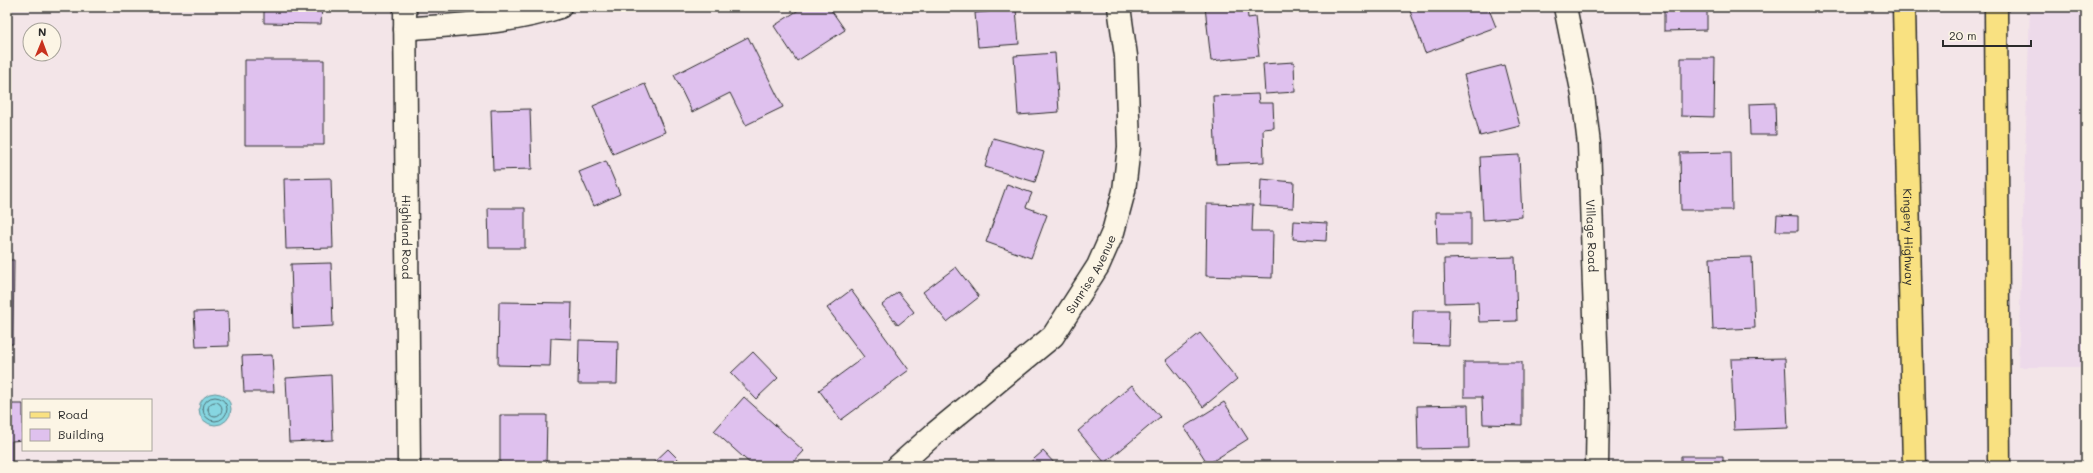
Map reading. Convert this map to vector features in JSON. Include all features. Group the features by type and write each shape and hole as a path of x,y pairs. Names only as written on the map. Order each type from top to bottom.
{"main road":[{"name":"Kingery Highway","path":"1904,7 1914,466"},
{"path":"1996,7 1999,466"}],"street":[{"name":"Highland Road","path":"404,7 409,466"},
{"path":"405,29 503,20 540,14 560,7"},
{"name":"Sunrise Avenue","path":"898,466 934,434 1053,336 1098,266 1113,232 1124,191 1128,147 1126,56 1119,7"},
{"name":"Village Road","path":"1565,7 1583,95 1589,144 1598,401 1597,466"}],"shaded area":[{"path":"2030,7 2086,7 2086,367 2018,367"}],"water":[{"path":"215,393 226,398 231,409 226,420 215,425 204,420 199,409 204,398"}],"building":[{"path":"8,7 8,94 7,94"},
{"path":"264,7 322,7 321,24 264,23"},
{"path":"803,7 829,7 845,30 797,61 774,26"},
{"path":"1205,7 1247,7 1248,18 1255,17 1259,56 1211,61"},
{"path":"1420,7 1488,7 1496,27 1425,53 1410,11"},
{"path":"1664,7 1707,7 1707,30 1664,31"},
{"path":"1016,9 1019,44 978,47 975,13"},
{"path":"748,37 783,107 746,125 730,93 692,112 674,75"},
{"path":"1055,53 1059,112 1018,115 1014,56"},
{"path":"1681,58 1715,58 1714,117 1681,116"},
{"path":"245,60 324,60 324,145 245,145"},
{"path":"1294,62 1295,92 1265,94 1263,64"},
{"path":"1504,65 1520,126 1480,136 1464,75"},
{"path":"645,84 665,132 613,154 593,106"},
{"path":"1258,94 1259,103 1273,103 1274,128 1263,129 1264,162 1216,164 1213,96"},
{"path":"1775,103 1776,135 1750,135 1749,104"},
{"path":"7,105 11,188 7,188"},
{"path":"530,109 532,169 493,170 491,110"},
{"path":"993,138 1044,152 1035,182 985,167"},
{"path":"1731,152 1732,210 1681,210 1680,153"},
{"path":"1519,155 1522,217 1483,220 1480,157"},
{"path":"606,161 620,194 594,206 579,172"},
{"path":"331,178 333,248 286,249 284,179"},
{"path":"1261,179 1294,182 1293,208 1260,206"},
{"path":"1007,184 1032,193 1026,207 1047,215 1031,258 986,242"},
{"path":"1207,204 1253,205 1252,231 1273,231 1272,278 1206,276"},
{"path":"488,208 525,208 525,248 489,248"},
{"path":"1436,212 1471,212 1471,245 1437,245"},
{"path":"1777,215 1798,216 1798,231 1776,231"},
{"path":"1294,221 1327,223 1326,241 1293,239"},
{"path":"1515,257 1517,321 1479,322 1478,302 1445,303 1444,259"},
{"path":"1752,257 1755,328 1713,330 1710,258"},
{"path":"7,260 14,260 13,344 7,344"},
{"path":"331,263 333,326 293,328 291,264"},
{"path":"956,267 979,297 947,322 923,292"},
{"path":"851,290 909,370 841,420 819,390 864,357 827,308"},
{"path":"898,292 914,312 898,325 882,305"},
{"path":"499,302 572,303 571,339 551,338 550,366 498,365"},
{"path":"1413,310 1449,310 1448,345 1412,344"},
{"path":"228,311 229,346 196,347 194,312"},
{"path":"1200,333 1237,379 1203,407 1166,360"},
{"path":"579,340 618,341 617,384 578,384"},
{"path":"753,352 778,378 756,399 731,373"},
{"path":"272,355 274,392 244,392 242,356"},
{"path":"1785,358 1788,428 1734,430 1731,359"},
{"path":"1464,362 1522,362 1522,425 1483,424 1482,397 1464,397"},
{"path":"331,375 333,440 289,442 286,378"},
{"path":"1132,385 1160,417 1105,463 1078,431"},
{"path":"744,397 804,451 790,466 753,466 714,431"},
{"path":"1224,402 1248,439 1208,464 1184,427"},
{"path":"7,404 22,404 22,440 12,441 12,462 7,463"},
{"path":"1468,405 1469,448 1418,449 1417,406"},
{"path":"500,415 547,415 546,466 500,466"},
{"path":"668,449 685,466 651,465"},
{"path":"1043,451 1057,466 1026,466"},
{"path":"1681,456 1723,456 1723,466 1681,466"},
{"path":"1472,461 1474,466 1458,466"},
{"path":"283,465 321,466 283,466"}]}
